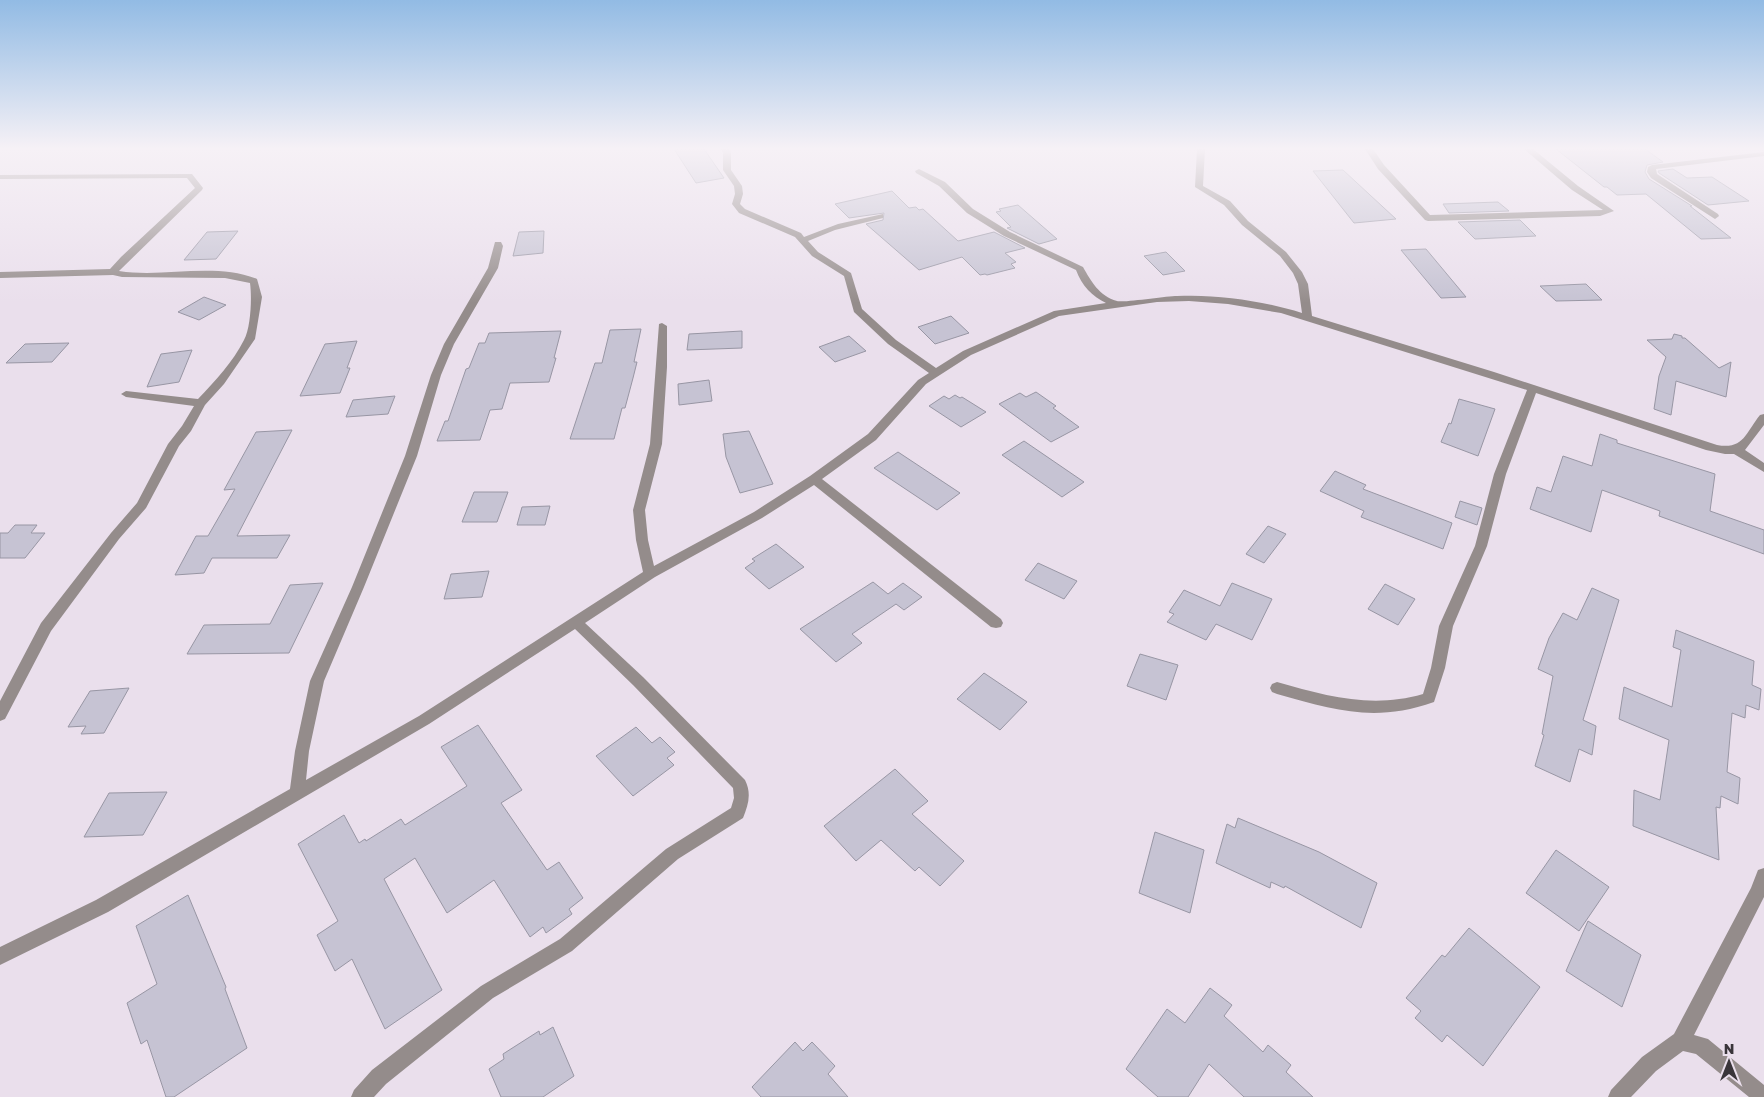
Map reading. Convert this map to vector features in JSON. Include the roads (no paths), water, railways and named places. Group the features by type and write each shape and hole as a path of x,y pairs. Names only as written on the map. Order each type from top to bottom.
{"street":[{"path":"113,272 124,259 186,200"},
{"path":"737,200 736,204 742,210 798,235 815,254 848,275 857,310 892,342 936,373"},
{"path":"959,200 970,211 1007,234 1080,269 1083,277 1096,294 1115,304"},
{"path":"1223,200 1239,213 1244,223 1283,254 1303,284 1307,317"},
{"path":"1412,200 1428,218 1600,213 1610,211 1594,200"},
{"path":"1691,200 1715,216"},
{"path":"804,240 818,232 880,216"},
{"path":"297,792 302,751 316,681 358,587 411,456 436,375 449,344 493,268 498,244"},
{"path":"0,275 113,272 122,274 244,276 254,281 257,297 250,339 220,382 201,403 187,428 163,462 156,481 142,504 114,536 46,627 0,715"},
{"path":"0,956 102,906 424,720 650,574 758,515 814,479 872,437 922,382 967,353 1057,313 1157,298 1188,298 1228,301 1307,317 1533,388 1690,441 1721,449 1735,449 1743,446 1764,417"},
{"path":"650,574 642,540 639,510 656,444 662,367 662,326"},
{"path":"1277,688 1359,709 1393,708 1430,698 1446,626 1481,546 1500,474 1533,388"},
{"path":"126,394 201,403"},
{"path":"1735,449 1764,468"},
{"path":"814,479 996,623"},
{"path":"361,1097 379,1077 480,997 566,945 672,854 737,813 742,798 740,784 638,681 576,622"},
{"path":"1618,1097 1649,1064 1682,1041 1758,892 1764,876"},
{"path":"1682,1041 1701,1046 1764,1097"}]}
